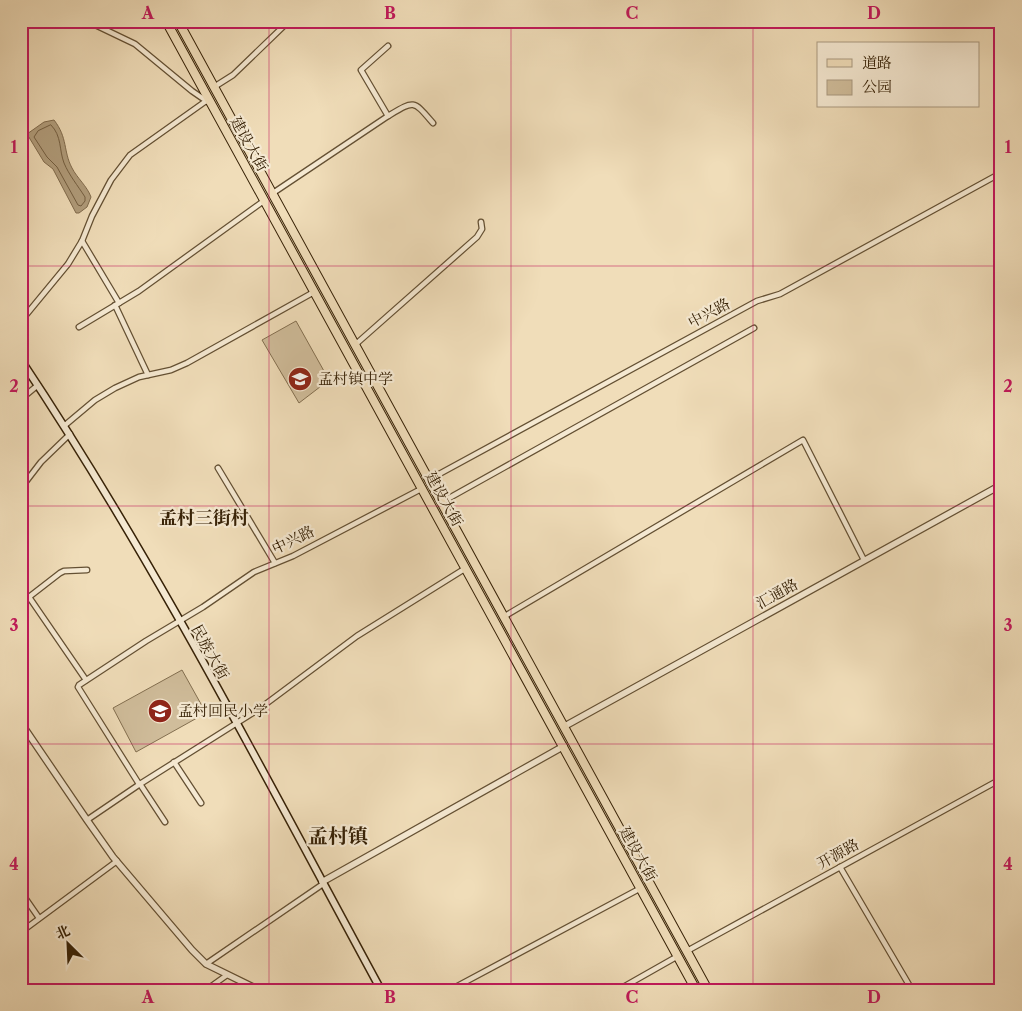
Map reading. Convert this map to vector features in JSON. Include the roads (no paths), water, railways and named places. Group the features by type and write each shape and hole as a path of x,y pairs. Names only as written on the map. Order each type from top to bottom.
{"main road":[{"name":"建设大街","path":"166,21 209,103 315,291 696,990"},
{"name":"建设大街","path":"178,21 708,990"},
{"name":"民族大街","path":"21,360 70,434 133,538 381,990"}],"street":[{"path":"21,321 68,264 82,241 92,216 111,180 123,161 130,154 209,103 135,44 87,21"},
{"path":"214,87 233,75 289,21"},
{"path":"388,46 361,70 388,116"},
{"path":"273,193 408,104 419,106 433,124"},
{"name":"中兴路","path":"430,479 757,301 780,294 1001,173"},
{"path":"79,327 139,291 265,200"},
{"path":"356,344 477,237 482,229 481,222"},
{"path":"82,241 117,304 148,375"},
{"path":"64,426 105,393 127,382 170,370 187,363 315,291"},
{"path":"442,502 754,328"},
{"path":"21,399 38,385"},
{"path":"21,488 41,462 70,434"},
{"path":"505,616 803,440 864,560"},
{"path":"218,468 275,563"},
{"name":"汇通路","path":"565,726 1001,485"},
{"name":"中兴路","path":"86,680 203,607 245,578 293,556 423,488"},
{"path":"87,820 139,784 259,709 357,636 466,568"},
{"path":"87,570 81,569 60,573 30,597 86,680 78,688 165,822"},
{"path":"21,723 117,861 192,950 206,964 259,990"},
{"path":"206,964 323,883 564,746"},
{"path":"174,762 201,802"},
{"name":"开源路","path":"687,951 1001,779"},
{"path":"21,932 117,861"},
{"path":"840,867 912,990"},
{"path":"450,990 641,888"},
{"path":"21,892 39,918"},
{"path":"618,990 678,956"},
{"path":"206,990 227,975"}],"water":[{"path":"54,120 61,133 69,162 91,197 87,207 79,213 76,213 53,169 44,162 27,134 44,122"}],"place":[{"name":"孟村镇中学","path":"300,379"},
{"name":"孟村回民小学","path":"160,711"}],"district":[{"name":"孟村三街村","path":"204,518"},
{"name":"孟村镇","path":"338,836"}]}
